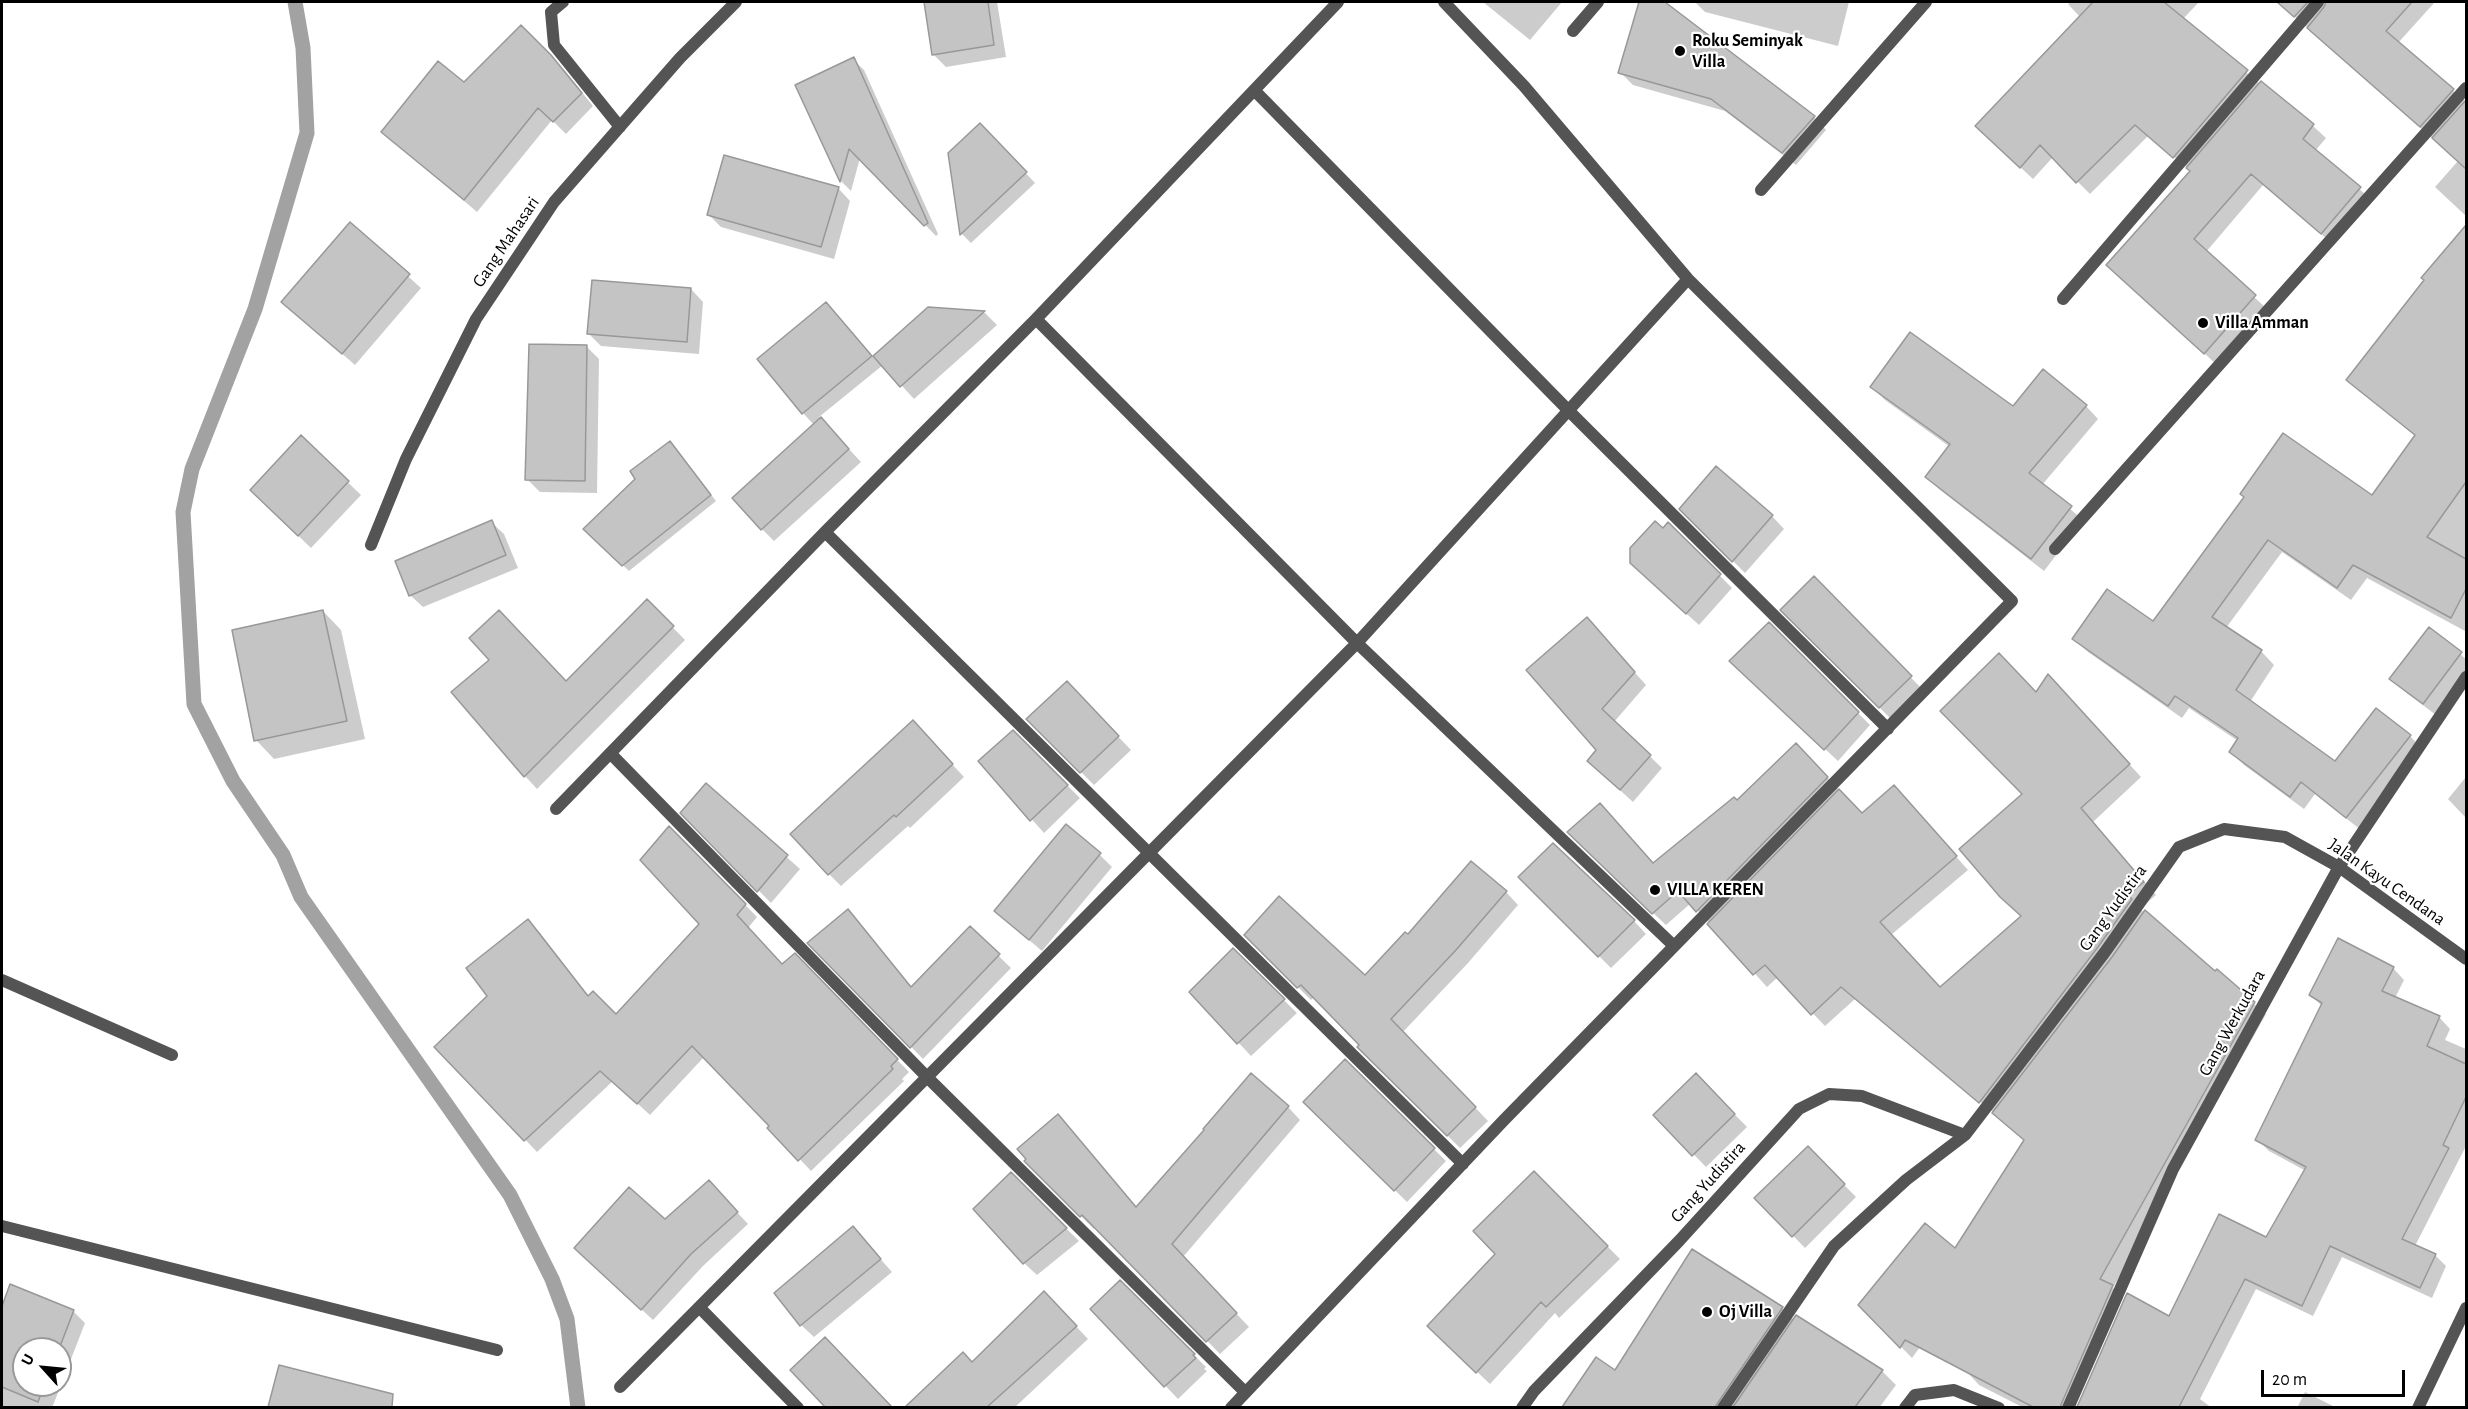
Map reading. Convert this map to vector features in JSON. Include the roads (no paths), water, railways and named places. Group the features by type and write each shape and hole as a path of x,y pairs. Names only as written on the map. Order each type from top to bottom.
{"street":[{"path":"563,2 552,12 554,45 620,127"},
{"name":"Gang Mahasari","path":"371,545 406,459 476,319 554,202 680,58 735,2"},
{"path":"556,809 1036,319 1338,2"},
{"path":"1231,1407 1674,946 2012,601 1688,279 1524,86 1444,2"},
{"path":"1573,31 1598,2"},
{"path":"1761,190 1926,2"},
{"path":"2063,299 2318,2"},
{"path":"2055,549 2466,88"},
{"path":"1254,90 1569,411 1888,729"},
{"path":"620,1387 1358,643 1688,279"},
{"path":"1036,319 1358,643 1674,946"},
{"path":"825,532 1463,1164"},
{"name":"Gang Werkudara","path":"2068,1407 2173,1169 2338,867 2466,677"},
{"path":"610,753 928,1078 1245,1392"},
{"name":"Gang Yudistira","path":"1723,1407 1834,1246 1906,1180 1965,1135 2105,951 2179,847 2224,829 2285,837"},
{"name":"Jalan Kayu Cendana","path":"2285,837 2338,867 2466,959"},
{"path":"2,980 172,1055"},
{"name":"Gang Yudistira","path":"1522,1407 1534,1391 1679,1241 1799,1109 1829,1094 1862,1096 1965,1135"},
{"path":"2,1226 497,1350"},
{"path":"700,1308 798,1407"},
{"path":"2418,1407 2466,1308"},
{"path":"1905,1407 1915,1395 1954,1390 1999,1407"}],"waterway":[{"path":"295,2 303,48 307,133 255,309 192,469 183,512 194,704 233,781 283,855 301,897 510,1195 552,1279 567,1319 578,1408"}],"place":[{"name":"Roku Seminyak Villa","path":"1680,51"},
{"name":"Villa Amman","path":"2203,323"},
{"name":"VILLA KEREN","path":"1655,890"},
{"name":"Oj Villa","path":"1707,1312"}]}
